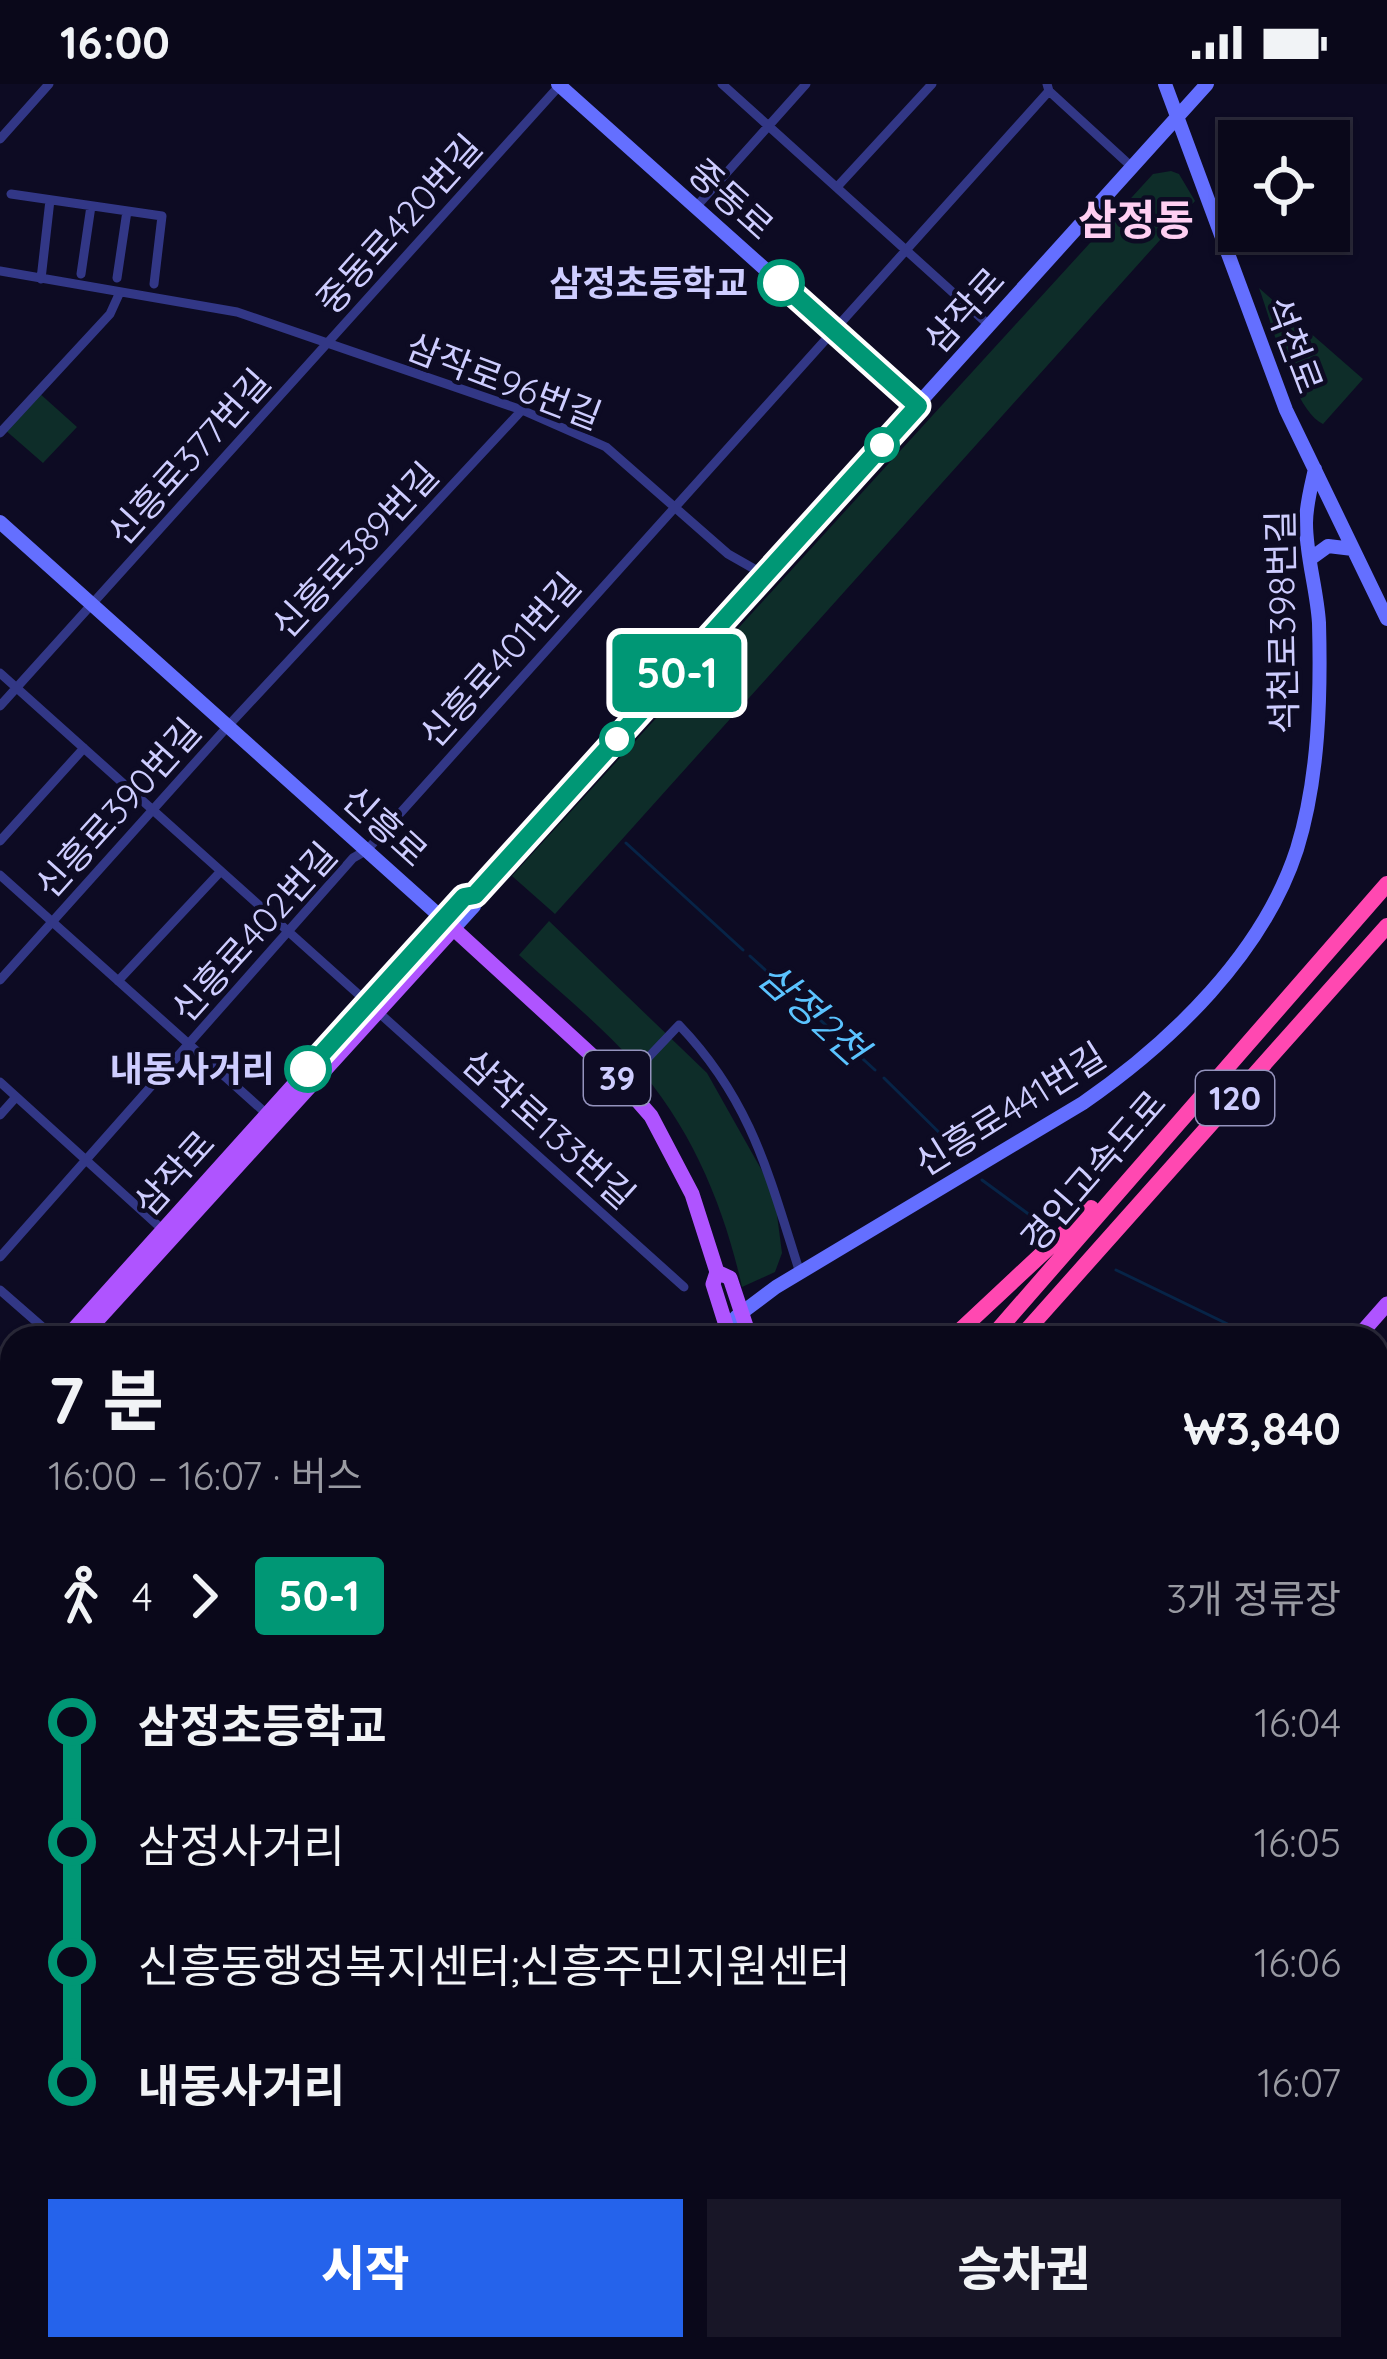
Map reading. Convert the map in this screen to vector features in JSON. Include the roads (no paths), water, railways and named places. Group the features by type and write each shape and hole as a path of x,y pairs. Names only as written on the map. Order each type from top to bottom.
{"highway":[{"name":"경인고속도로","path":"1001,1326 1387,884"},
{"name":"경인고속도로","path":"1031,1326 1387,926"},
{"path":"965,1326 1166,1136"},
{"path":"1042,1326 1082,1270"}],"main road":[{"name":"삼작로","path":"76,1326 449,923"},
{"name":"신흥로","path":"449,923 623,1084 651,1117 692,1194 717,1272 713,1284 726,1326"},
{"name":"삼작로","path":"91,1326 271,1118"},
{"name":"신흥로","path":"717,1272 730,1278 746,1326"}],"street":[{"path":"0,139 49,84"},
{"name":"중동로","path":"560,84 918,406"},
{"name":"중동로420번길","path":"326,345 560,84"},
{"path":"722,84 990,326"},
{"path":"696,207 806,84"},
{"path":"837,187 932,84"},
{"name":"석천로","path":"1166,84 1278,389 1387,619"},
{"name":"삼작로","path":"449,923 474,907 475,895 1207,84"},
{"path":"1048,87 1132,168"},
{"name":"신흥로401번길","path":"367,850 1048,87"},
{"path":"11,194 162,216 154,284"},
{"path":"41,279 50,200"},
{"path":"81,274 91,206"},
{"path":"117,278 127,211"},
{"name":"삼작로96번길","path":"0,271 237,313 522,410 606,447 728,554 765,574"},
{"path":"0,433 110,314 121,292"},
{"name":"신흥로377번길","path":"0,706 326,345"},
{"name":"신흥로389번길","path":"228,726 522,410"},
{"name":"석천로398번길","path":"1270,910 1296,850 1314,756 1318,618 1306,523 1315,469"},
{"name":"신흥로","path":"0,522 449,923"},
{"path":"1310,559 1328,546 1353,548"},
{"name":"삼작로133번길","path":"0,673 685,1287"},
{"name":"신흥로390번길","path":"0,980 228,726"},
{"path":"0,841 84,748"},
{"name":"신흥로402번길","path":"0,1257 353,858 367,850"},
{"path":"118,981 220,871"},
{"path":"0,875 271,1118"},
{"name":"신흥로441번길","path":"732,1326 742,1312 800,1273 1122,1075 1156,1048 1217,982 1270,910"},
{"path":"623,1084 679,1025 718,1070 745,1114 800,1273"},
{"path":"0,1082 164,1230"},
{"path":"0,1114 16,1096"},
{"path":"0,1290 41,1326"}],"waterway":[{"name":"삼정2천","path":"626,843 743,950"},
{"name":"삼정2천","path":"750,956 875,1070"},
{"name":"삼정2천","path":"884,1078 966,1159"},
{"name":"삼정2천","path":"982,1180 1053,1232"},
{"name":"삼정2천","path":"1116,1270 1232,1326"}],"place":[{"name":"삼정초등학교","path":"781,283"},
{"name":"내동사거리","path":"308,1069"}],"district":[{"name":"삼정동","path":"1136,220"}]}
